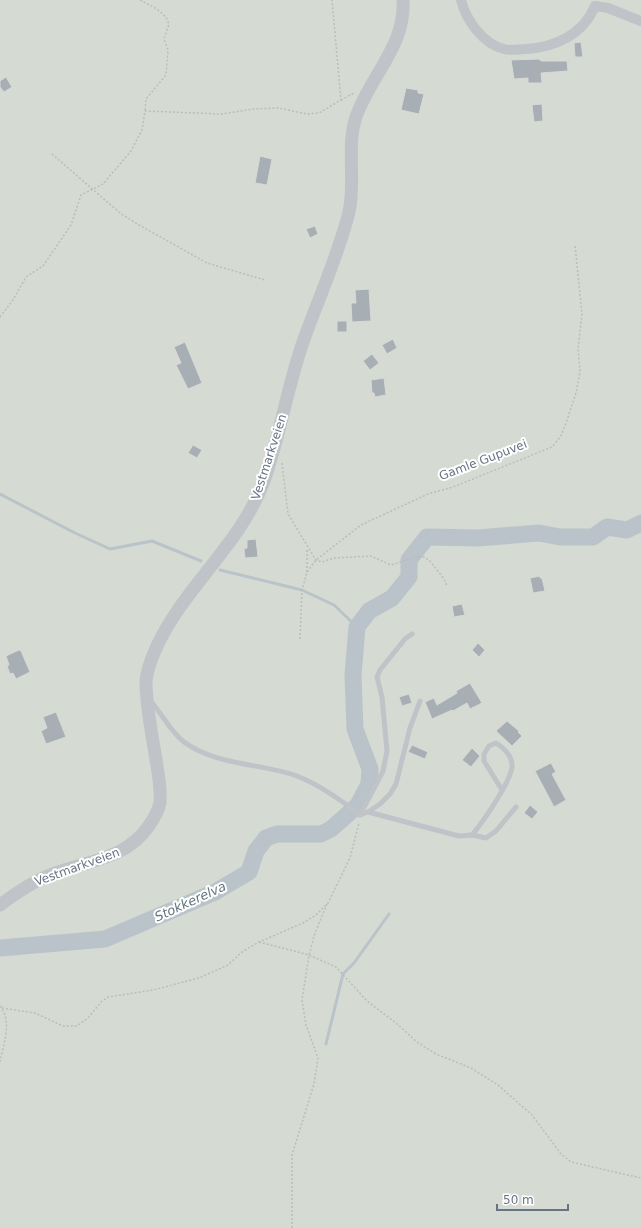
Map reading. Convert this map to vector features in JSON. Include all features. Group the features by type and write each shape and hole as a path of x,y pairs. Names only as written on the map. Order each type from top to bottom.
{"street":[{"name":"Vestmarkveien","path":"0,905 35,881 53,873 105,859 126,849 139,838 156,814 160,803 160,784 146,680 149,664 158,644 171,622 244,522 264,481 302,344 339,245 350,210 353,130 356,117 363,101 389,58 396,42 403,17 403,0"},
{"path":"461,0 464,12 470,22 491,43 504,49 514,50 533,48 563,41 578,31 590,19 595,6 608,8 641,21"}],"lane":[{"path":"360,815 383,771 387,751 382,696 377,677 380,670 405,639 412,634"},
{"path":"148,701 153,704 182,741 196,749 247,765 298,776 319,787 360,815"},
{"path":"360,815 368,812 380,804 390,794 396,784 410,728 420,702"},
{"path":"472,835 483,822 502,790 513,766 510,755 503,747 496,743 489,746 484,754 484,761 502,790"},
{"path":"368,812 459,836 472,835 486,838 496,831 516,807"}],"path":[{"path":"0,317 13,300 26,277 43,266 71,225 81,195 104,184 131,151 142,130 146,99 166,75 168,50 164,39 169,24 166,17 157,9 140,0"},
{"path":"145,112 222,114 253,109 278,108 307,114 320,112 336,103 341,100 332,0"},
{"path":"52,154 120,213 208,264 265,280"},
{"name":"Gamle Gupuvei","path":"300,639 302,590 307,572 316,560 361,525 428,494 453,487 517,462 552,447 557,442 566,426 576,393 580,371 578,349 582,314 575,245"},
{"path":"276,442 285,478 288,514 316,560 322,562 334,558 371,556 391,565 415,557 424,557 430,560 444,579 447,586"},
{"path":"307,572 308,548"},
{"path":"292,1228 292,1155 314,1084 318,1058 306,1024 302,1000 309,955 315,933 350,858 357,834 360,815"},
{"path":"0,1062 7,1032 1,1007 36,1013 63,1026 77,1026 88,1018 101,1002 108,997 153,990 199,978 228,964 242,952 259,942 304,923 316,915 328,903"},
{"path":"259,942 309,955 336,967 367,1001 396,1023 417,1042 436,1054 471,1068 498,1085 532,1115 561,1154 571,1162 641,1178"}],"shaded area":[{"path":"0,0 641,0 641,1228 0,1228"}],"building":[{"path":"581,42 583,57 575,57 574,43"},
{"path":"539,59 541,61 567,61 568,71 541,73 542,83 528,83 528,78 514,79 511,60"},
{"path":"6,77 12,87 4,92 0,87 0,81"},
{"path":"406,88 418,90 418,93 424,94 419,114 401,110"},
{"path":"542,104 543,121 534,122 532,105"},
{"path":"260,156 272,159 267,185 255,183"},
{"path":"315,226 318,234 310,238 306,229"},
{"path":"369,289 371,321 352,322 351,303 356,303 355,290"},
{"path":"337,321 347,321 347,332 337,332"},
{"path":"393,339 397,348 387,354 382,345"},
{"path":"185,342 202,383 188,389 176,365 181,363 174,347"},
{"path":"372,354 379,363 370,370 363,361"},
{"path":"384,378 386,395 375,397 374,393 372,393 371,380"},
{"path":"193,445 202,450 197,458 188,453"},
{"path":"256,539 258,557 245,558 244,549 247,548 247,540"},
{"path":"540,576 540,578 542,578 545,591 533,593 530,578"},
{"path":"462,604 465,615 454,617 452,606"},
{"path":"478,643 485,650 479,657 472,650"},
{"path":"19,650 21,651 30,672 16,679 13,673 10,674 6,656"},
{"path":"470,683 482,703 470,709 467,703 453,711 452,710 432,719 425,702 434,698 437,705"},
{"path":"409,694 412,703 402,706 399,697"},
{"path":"56,712 66,737 46,744 41,731 47,728 43,717"},
{"path":"507,721 519,731 518,732 522,736 512,746 496,731"},
{"path":"412,745 428,752 425,759 408,752"},
{"path":"472,748 480,756 471,767 462,760"},
{"path":"551,763 556,772 552,774 566,800 554,807 535,771"},
{"path":"530,805 538,812 532,819 524,813"}],"waterway":[{"path":"0,494 75,533 110,549 152,541 201,561"},
{"name":"Stokkerelva","path":"0,948 105,939 215,892 249,872 256,851 266,838 277,834 321,834 331,829 358,805 369,784 370,769 355,729 353,675 357,627 369,611 392,598 409,577 409,560 427,537 478,538 539,533 560,537 593,537 607,527 627,530 641,523"},
{"path":"220,570 302,590 334,605 357,627"},
{"path":"326,1044 343,974 354,963 389,914"}]}
